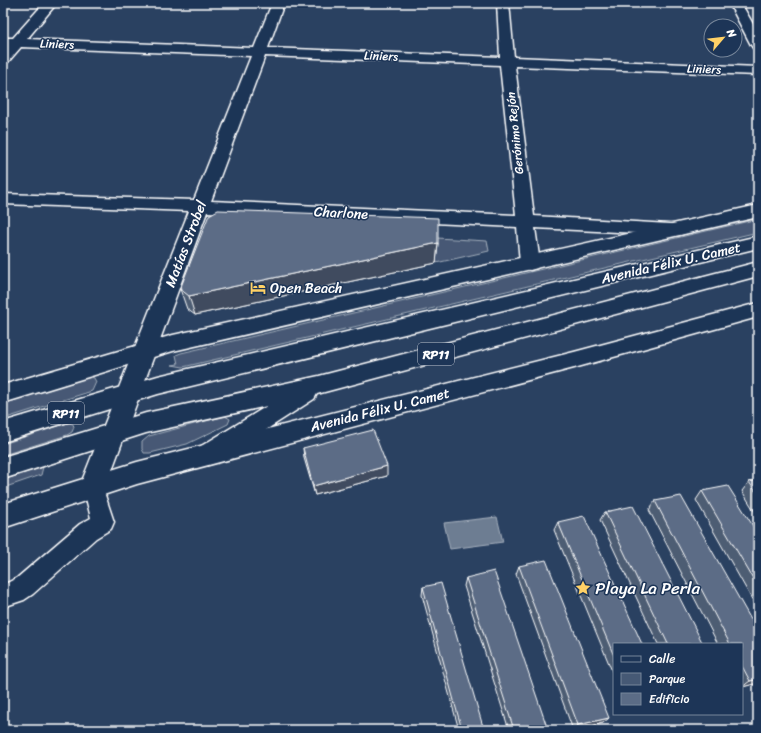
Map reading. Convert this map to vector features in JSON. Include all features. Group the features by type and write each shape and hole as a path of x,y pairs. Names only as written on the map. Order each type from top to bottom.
{"street":[{"path":"3,58 10,42 51,3"},
{"name":"Matías Strobel","path":"93,486 278,3"},
{"name":"Gerónimo Rejón","path":"503,3 530,263"},
{"path":"735,3 758,45"},
{"name":"Liniers","path":"10,42 758,71"},
{"name":"Charlone","path":"3,199 201,206 679,229"},
{"path":"3,394 145,351 758,211"},
{"name":"Avenida Félix U. Camet","path":"3,432 129,393 758,242"},
{"name":"Avenida Félix U. Camet","path":"3,468 146,423 319,385 758,269"},
{"name":"Avenida Félix U. Camet","path":"3,516 93,486 574,360 758,310"},
{"path":"207,455 319,385"},
{"path":"3,596 16,592 88,531 103,522 93,486"}],"green space":[{"path":"758,219 758,232 183,367 172,365 178,364 176,355 181,353"},
{"path":"437,238 487,241 489,251 436,263"},
{"path":"89,376 94,378 96,382 92,391 3,419 3,402"},
{"path":"225,416 230,419 228,424 187,444 150,453 144,453 142,449 142,442 149,436"},
{"path":"68,423 73,424 74,427 72,432 67,435 3,455 3,444"},
{"path":"43,467 41,475 3,488 3,480"}],"shaded area":[{"path":"497,517 503,542 450,549 444,523"}],"building":[{"path":"218,210 438,218 438,243 189,296 180,289 209,215"},
{"path":"373,430 387,466 313,486 303,448"},
{"path":"758,480 758,495 749,482"},
{"path":"728,486 758,534 758,587 702,491"},
{"path":"681,496 758,632 758,679 750,681 743,668 743,643 729,643 655,501"},
{"path":"633,506 702,643 668,643 605,512"},
{"path":"584,516 642,643 613,643 613,654 558,522"},
{"path":"546,560 609,718 578,725 519,566"},
{"path":"494,571 548,730 514,730 466,578"},
{"path":"441,583 484,730 462,730 423,587"}],"place":[{"name":"Open Beach","path":"258,288"},
{"name":"Playa La Perla","path":"583,588"}]}
